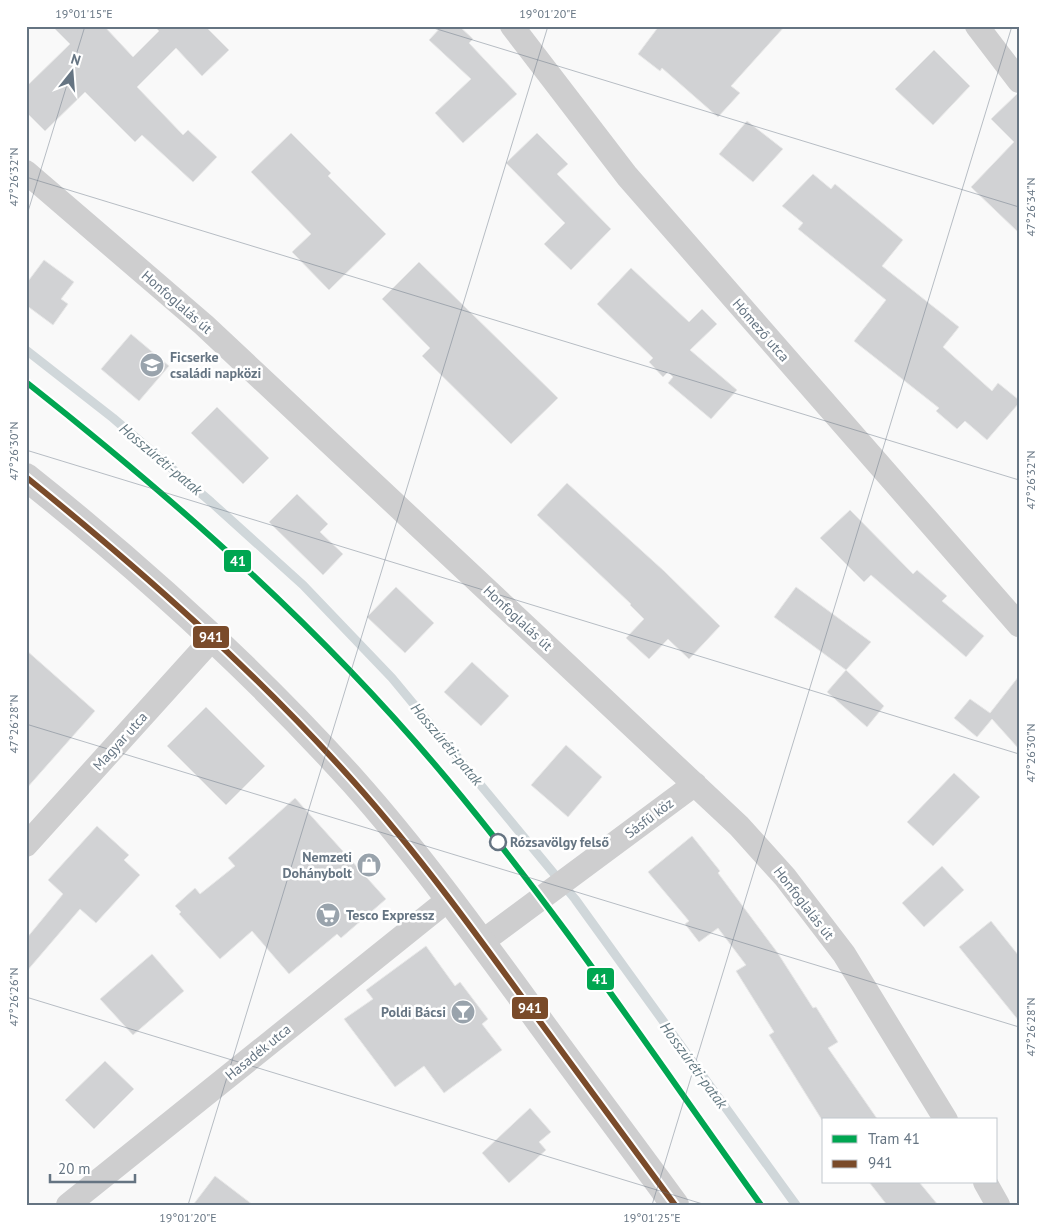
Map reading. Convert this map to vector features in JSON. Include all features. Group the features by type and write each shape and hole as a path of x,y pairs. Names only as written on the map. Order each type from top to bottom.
{"street":[{"name":"Hómező utca","path":"512,26 627,176 1019,625"},
{"path":"977,26 1019,81"},
{"name":"Honfoglalás út","path":"26,172 204,325 739,826 785,877 844,954 945,1118"},
{"path":"26,477 132,565 213,638 355,783 482,942 676,1205"},
{"name":"Magyar utca","path":"26,845 213,638"},
{"name":"Sásfű köz","path":"482,942 695,784"},
{"name":"Hasadék utca","path":"68,1205 449,899"},
{"path":"985,1184 998,1205"}],"building":[{"path":"52,26 104,26 133,57 159,31 154,26 205,26 229,50 202,76 176,48 137,87 183,135 188,130 217,157 193,182 142,135 135,142 85,92 45,131 26,112 26,87 70,44"},
{"path":"442,26 459,26 473,39 469,43 517,94 463,143 435,113 471,79 429,40"},
{"path":"659,26 785,26 731,86 740,93 718,117 662,68 660,71 638,54"},
{"path":"934,50 970,86 933,125 895,89"},
{"path":"1019,94 1019,233 971,187 1014,142 991,119"},
{"path":"747,121 783,149 753,182 719,154"},
{"path":"291,133 331,173 328,176 386,234 329,290 292,252 311,234 251,172"},
{"path":"537,133 568,164 557,174 611,229 571,270 544,244 565,223 506,163"},
{"path":"813,174 831,189 835,184 903,240 882,266 959,327 943,347 992,391 998,383 1019,400 1019,403 987,440 965,421 957,429 936,411 939,408 854,341 886,300 798,229 803,223 782,206"},
{"path":"44,260 74,282 61,299 68,304 53,325 26,305 26,284"},
{"path":"419,262 558,398 511,444 422,356 430,348 382,299"},
{"path":"631,268 689,322 702,309 717,324 690,350 737,390 711,419 668,383 673,377 668,372 663,377 649,362 653,358 597,304"},
{"path":"131,334 169,366 139,401 101,369"},
{"path":"217,407 269,458 243,484 191,433"},
{"path":"567,483 664,571 720,626 689,659 668,639 649,659 626,638 644,619 631,604 537,515"},
{"path":"297,494 328,524 320,532 343,554 323,575 269,522"},
{"path":"850,510 913,574 917,570 947,596 942,601 984,636 966,657 871,575 864,582 820,538"},
{"path":"396,587 434,623 405,653 367,617"},
{"path":"796,587 871,642 846,670 774,617"},
{"path":"26,650 95,711 26,789"},
{"path":"472,662 509,696 481,726 444,692"},
{"path":"846,670 884,706 867,727 827,692"},
{"path":"1019,676 1019,749 992,719 977,737 954,718 970,699 990,713"},
{"path":"206,707 265,766 226,805 167,746"},
{"path":"566,745 602,777 568,817 531,785"},
{"path":"954,773 980,797 933,846 907,822"},
{"path":"295,798 386,899 341,938 337,934 289,974 252,931 220,959 179,914 181,912 175,906 195,888 200,894 235,866 228,858"},
{"path":"97,826 129,855 124,860 140,875 96,923 80,909 26,972 26,939 63,894 48,880"},
{"path":"692,836 720,871 718,873 777,952 813,1008 816,1007 838,1042 828,1048 877,1118 822,1118 822,1120 769,1035 774,1032 736,971 746,965 718,928 699,942 685,924 689,921 648,872"},
{"path":"942,866 964,890 924,927 902,903"},
{"path":"991,921 1019,956 1019,1021 959,947"},
{"path":"426,946 455,986 460,982 488,1019 482,1024 502,1050 444,1093 424,1066 395,1087 344,1019 373,999 366,990"},
{"path":"152,954 184,991 133,1035 100,999"},
{"path":"105,1061 134,1089 94,1129 65,1100"},
{"path":"530,1108 551,1132 539,1142 546,1150 509,1183 482,1153"},
{"path":"215,1176 253,1205 193,1205"},
{"path":"871,1184 921,1184 938,1205 887,1205"}],"waterway":[{"name":"Hosszúréti-patak","path":"26,350 113,418 211,502 303,585 392,678 575,899 796,1205"}],"tram line":[{"name":"41","path":"26,382 83,427 247,570 350,671 400,724 489,830 569,935 761,1205"}],"transit line":[{"name":"941","path":"26,477 154,585 237,661 277,700 354,782 402,838 447,896 675,1205"}],"place":[{"name":"Ficserke családi napközi","path":"152,365"},
{"name":"Rózsavölgy felső","path":"498,842"},
{"name":"Nemzeti Dohánybolt","path":"369,865"},
{"name":"Tesco Expressz","path":"328,915"},
{"name":"Poldi Bácsi","path":"463,1012"}]}
